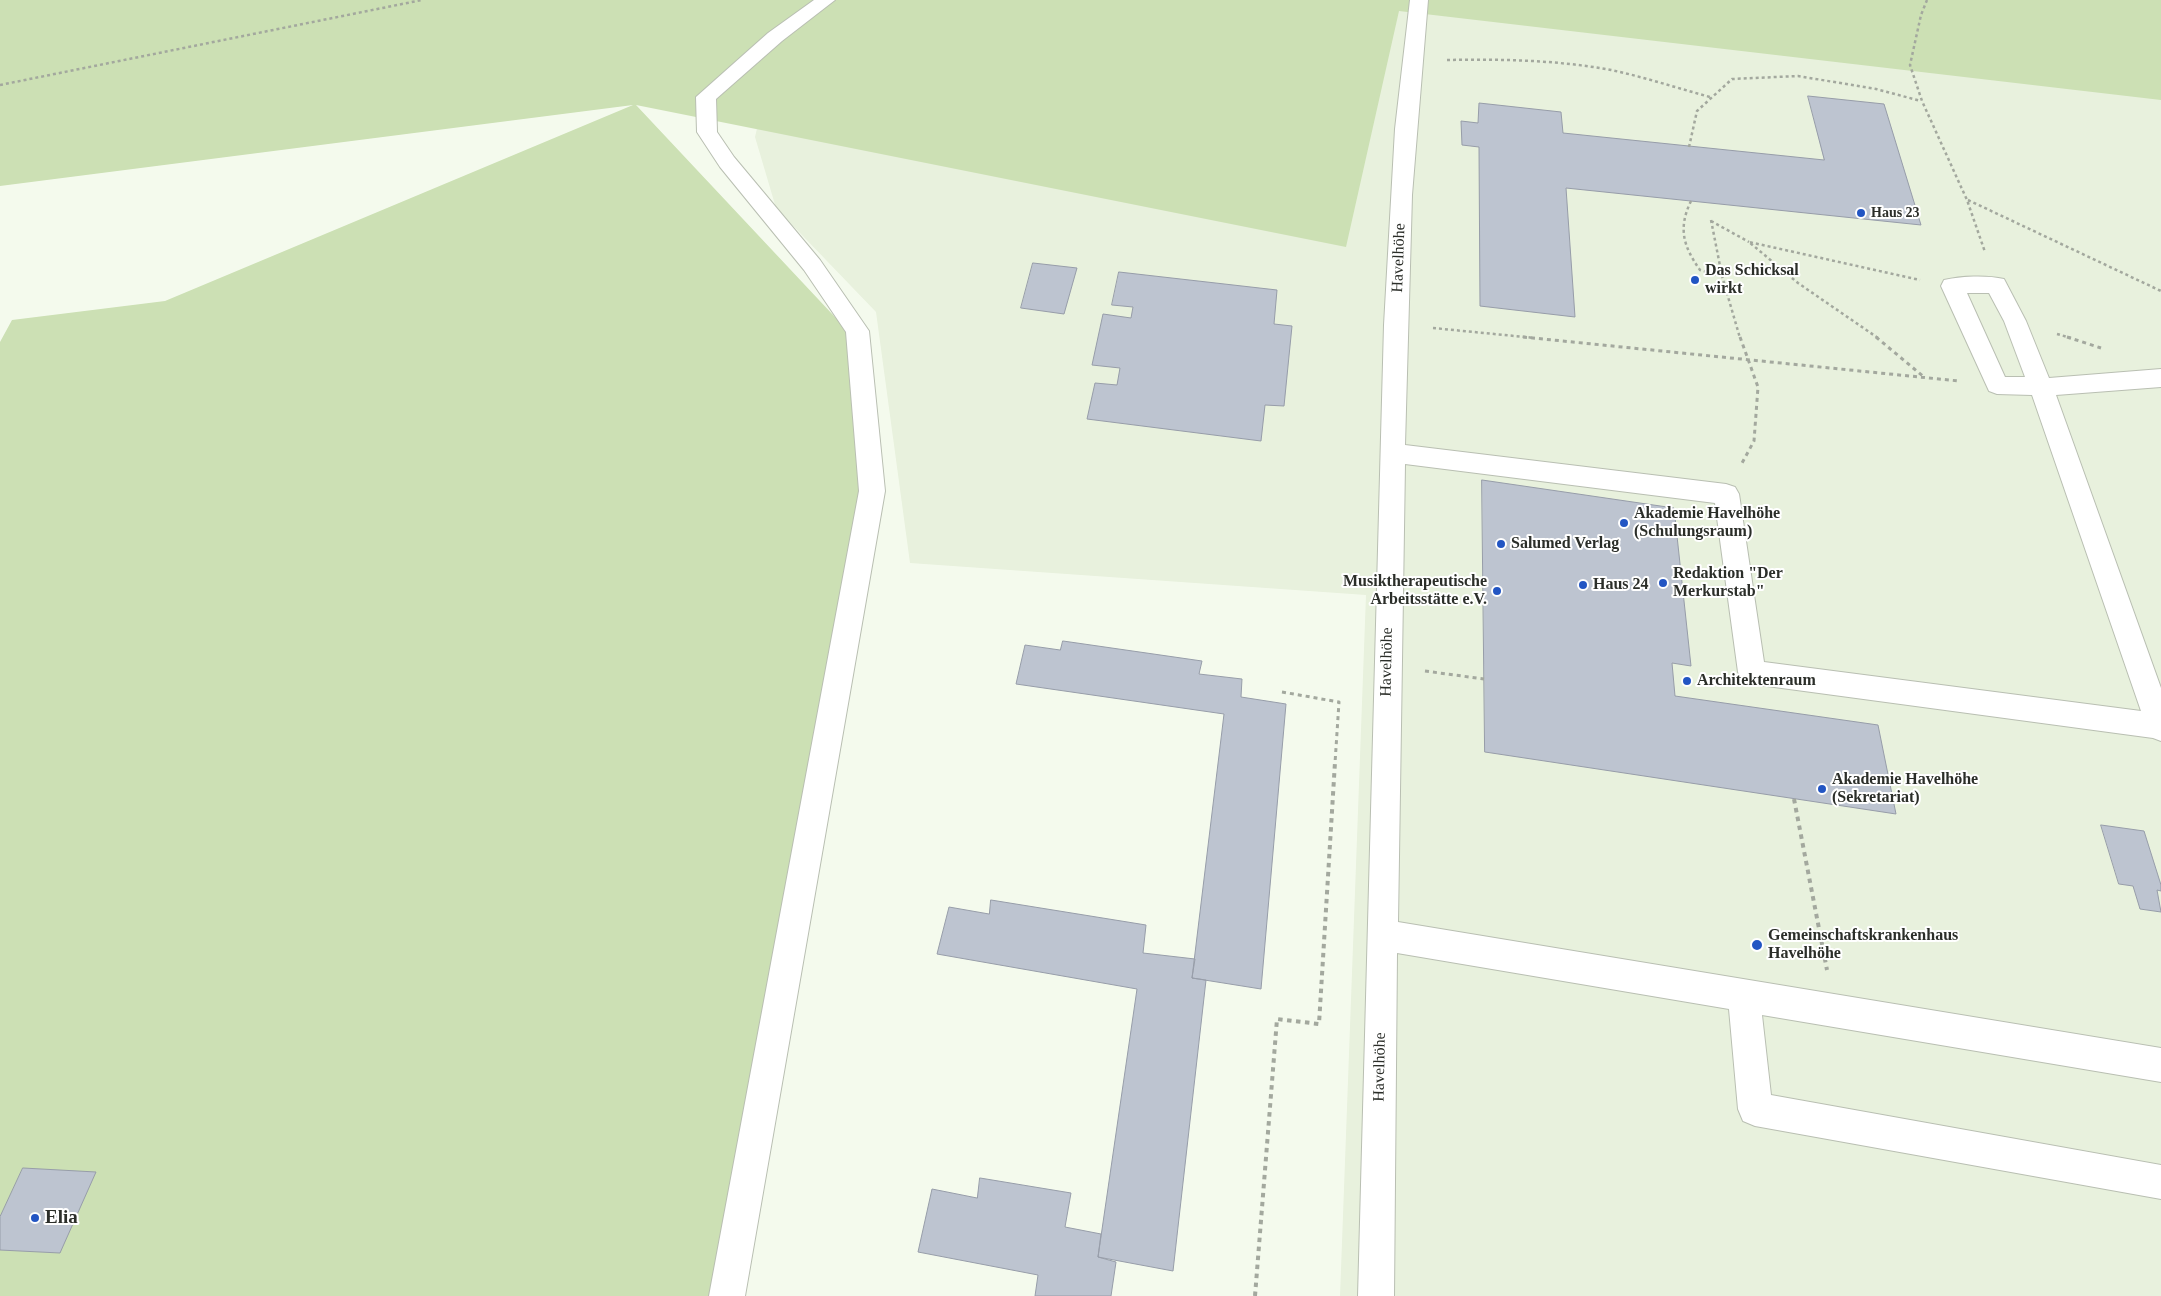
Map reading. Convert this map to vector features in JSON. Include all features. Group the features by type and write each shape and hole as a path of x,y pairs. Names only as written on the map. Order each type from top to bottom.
{"lane":[{"path":"727,1296 872,491 857,331 812,265 727,162 707,132 706,97 775,37 826,0"},
{"name":"Havelhöhe","path":"1376,1296 1387,665 1396,324 1402,176 1411,61 1419,0"},
{"path":"1392,452 1726,494 1752,672 2161,727 2041,388 2015,321 1996,286 1952,286 1997,385 2041,388 2120,383 2161,378"},
{"path":"1382,935 2161,1065"},
{"path":"1744,995 1755,1109 2161,1182"}],"path":[{"path":"0,85 422,0"},
{"path":"1927,0 1921,15 1910,65 1922,101 1967,200 1996,286"},
{"path":"1411,61 1493,59 1563,64 1631,75 1710,98"},
{"path":"1689,146 1697,111 1732,79 1798,76 1876,89 1922,101"},
{"path":"1967,200 2161,291"},
{"path":"1691,201 1683,218 1686,251 1700,270 1722,276"},
{"path":"1726,494 1754,441 1758,387 1746,359 1722,276 1711,220 1749,242 1798,283 1879,339 1924,378"},
{"path":"1749,242 1837,263 1952,286"},
{"path":"2015,321 2106,350"},
{"path":"1396,324 1997,385"},
{"path":"1387,665 1484,679"},
{"path":"1254,1296 1277,1019 1319,1024 1339,702 1282,692"},
{"path":"1794,799 1836,1011"}],"shaded area":[{"name":"Gemeinschaftskrankenhaus Havelhöhe","path":"845,0 2161,0 2161,1296 1340,1296 1366,595 910,563 876,312 776,208 755,137 767,87"}],"green space":[{"path":"0,0 2161,0 2161,100 1399,11 1346,247 636,105 849,332 863,531 722,1296 0,1296 0,342 12,320 165,301 633,105 0,186"}],"building":[{"name":"Haus 23","path":"1808,96 1884,104 1921,225 1566,188 1575,317 1480,306 1479,147 1462,145 1461,121 1478,123 1479,103 1561,112 1563,133 1824,160"},
{"path":"1033,263 1077,268 1064,314 1021,308"},
{"path":"1119,272 1277,290 1274,324 1292,326 1284,406 1265,405 1261,441 1087,419 1095,383 1117,385 1120,368 1092,365 1103,314 1131,318 1133,307 1112,305"},
{"name":"Haus 24","path":"1482,480 1674,508 1691,666 1672,663 1675,696 1878,725 1896,814 1485,752"},
{"path":"1063,641 1202,661 1199,674 1242,679 1241,697 1286,704 1261,989 1192,978 1224,714 1016,684 1025,645 1060,650"},
{"path":"2101,825 2144,831 2161,885 2161,891 2157,890 2161,912 2140,909 2133,886 2119,884"},
{"path":"991,900 1146,925 1143,953 1195,959 1192,978 1206,980 1173,1271 1098,1257 1137,989 937,954 949,907 989,914"},
{"path":"23,1168 96,1172 60,1253 0,1250 0,1217"},
{"path":"980,1178 1071,1193 1065,1227 1101,1234 1098,1257 1116,1262 1111,1296 1035,1296 1038,1275 918,1252 932,1189 977,1198"}],"place":[{"name":"Haus 23","path":"1861,213"},
{"name":"Das Schicksal wirkt","path":"1695,280"},
{"name":"Akademie Havelhöhe (Schulungsraum)","path":"1624,523"},
{"name":"Salumed Verlag","path":"1501,544"},
{"name":"Redaktion \"Der Merkurstab\"","path":"1663,583"},
{"name":"Haus 24","path":"1583,585"},
{"name":"Musiktherapeutische Arbeitsstätte e.V.","path":"1497,591"},
{"name":"Architektenraum","path":"1687,681"},
{"name":"Akademie Havelhöhe (Sekretariat)","path":"1822,789"},
{"name":"Gemeinschaftskrankenhaus Havelhöhe","path":"1757,945"},
{"name":"Elia","path":"35,1218"}]}
